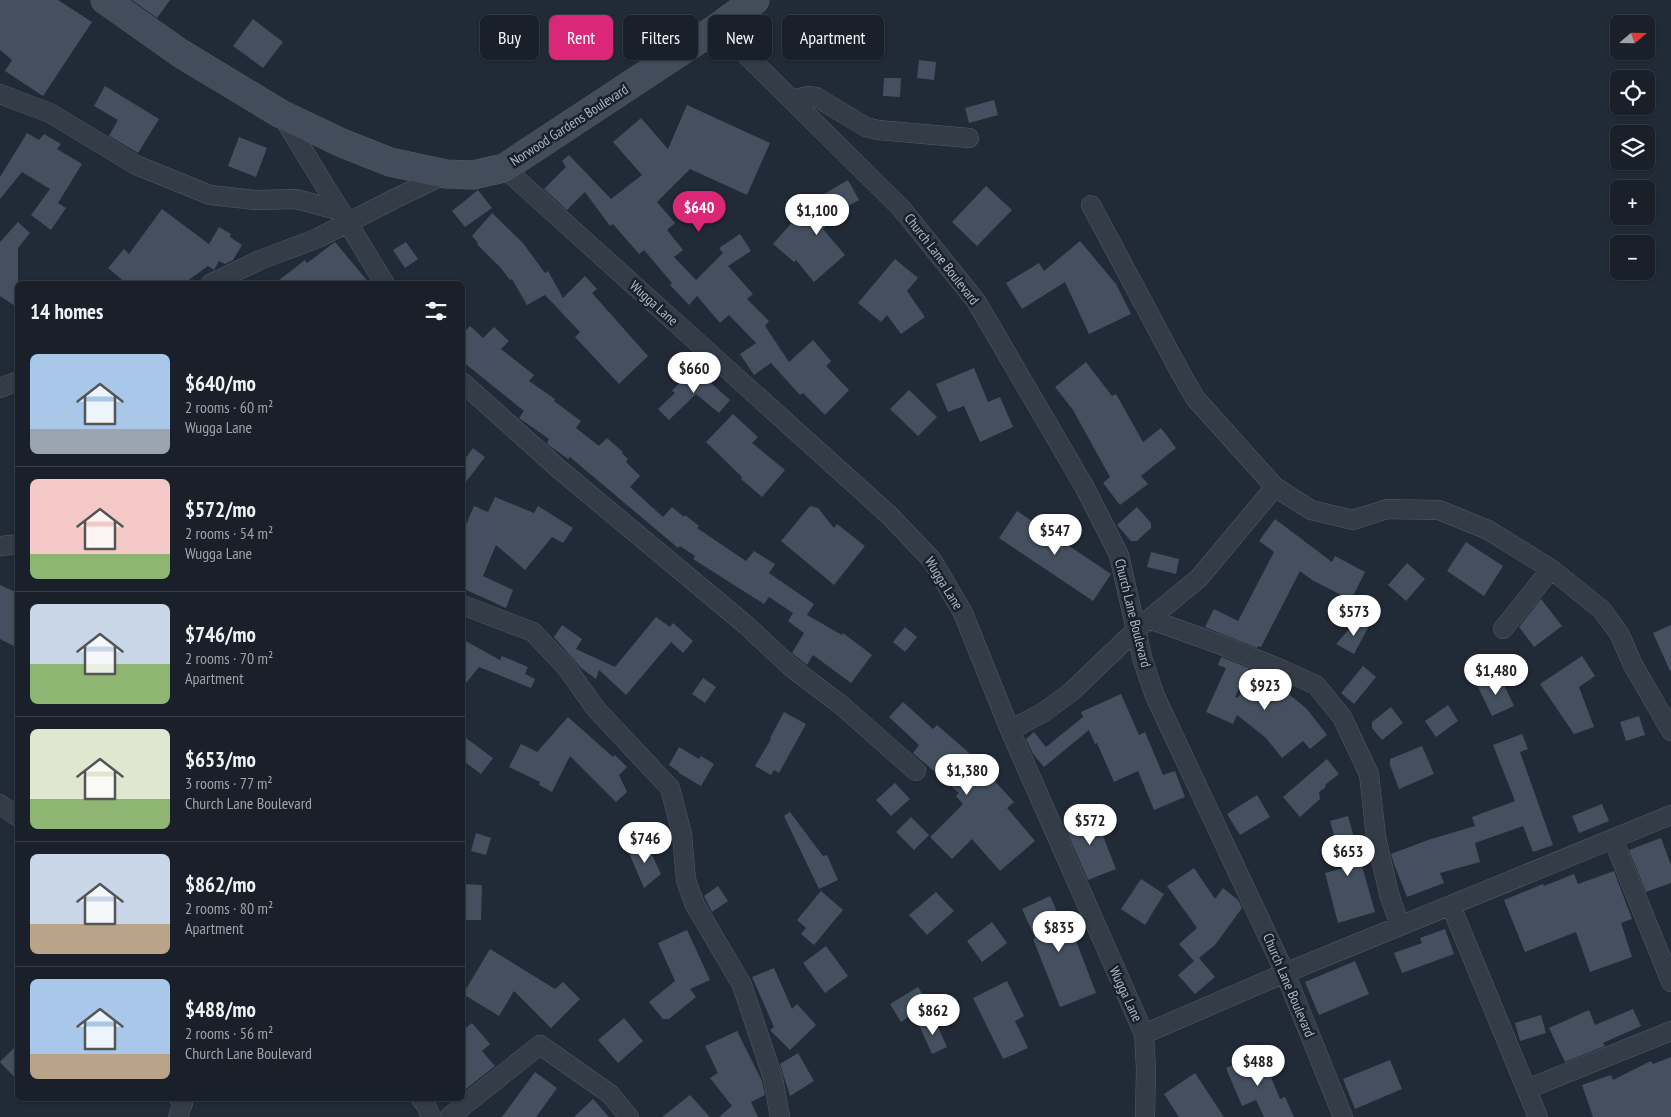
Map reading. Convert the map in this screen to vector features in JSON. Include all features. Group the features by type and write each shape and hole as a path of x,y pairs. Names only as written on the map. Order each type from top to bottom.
{"street":[{"name":"Norwood Gardens Boulevard","path":"105,0 180,53 281,114 342,144 390,162 446,174 473,175 504,168 708,34"},
{"name":"Norwood Gardens Boulevard","path":"734,15 755,0"},
{"name":"Church Lane Boulevard","path":"751,60 901,208 976,301 1084,486 1119,554 1143,625 1143,660 1155,696 1285,973 1343,1117"},
{"path":"0,94 50,113 136,165 210,196 256,200 296,199 344,217"},
{"path":"792,100 808,96 816,97 866,127 878,130 969,138"},
{"path":"281,114 383,281"},
{"name":"Wugga Lane","path":"504,168 889,515 932,560 963,613 1010,730 1144,1034 1146,1117"},
{"path":"216,281 260,260 318,238 344,217 446,174"},
{"path":"1090,205 1195,398 1275,487 1311,510 1353,520 1386,509 1439,510 1488,530 1551,569 1602,610 1620,635 1632,663 1671,731"},
{"path":"0,388 15,382"},
{"path":"465,385 559,469 746,625 791,667 841,705 916,771"},
{"path":"1010,730 1044,712 1071,692 1143,625 1199,578 1275,487"},
{"path":"0,546 15,544"},
{"path":"1503,629 1551,569"},
{"path":"465,606 532,632 566,667 596,709 670,788 682,834 686,880 695,905 742,984 773,1078 780,1117"},
{"path":"1143,625 1216,643 1316,685 1342,717 1369,774 1376,837 1389,894 1400,926"},
{"path":"0,804 15,815"},
{"path":"1144,1034 1285,973 1671,816"},
{"path":"1613,839 1671,982"},
{"path":"1451,906 1538,1117"},
{"path":"1527,1090 1671,1032"},
{"path":"449,1117 540,1045 610,1094 629,1117"},
{"path":"178,1117 183,1103 182,1101"},
{"path":"423,1101 431,1117"}],"building":[{"path":"0,0 58,0 92,22 43,96 5,71 12,60 0,50"},
{"path":"132,0 170,0 157,18"},
{"path":"253,19 283,42 263,68 233,46"},
{"path":"919,60 936,62 934,80 917,78"},
{"path":"884,78 901,78 900,97 883,96"},
{"path":"105,86 159,119 138,153 109,136 118,120 94,106"},
{"path":"994,100 998,115 969,123 965,108"},
{"path":"687,105 770,143 747,195 690,169 657,202 675,223 667,230 683,250 674,257 696,280 723,253 719,248 740,234 751,251 728,266 753,294 747,299 769,321 765,326 789,362 813,340 831,361 826,366 849,390 825,415 803,393 800,395 771,363 754,375 740,354 756,343 729,315 720,323 697,296 689,305 670,285 672,283 644,250 639,254 613,224 610,226 585,192 567,210 544,189 566,167 562,161 569,155 611,199 642,175 613,142 641,118 668,149"},
{"path":"27,133 39,140 44,134 61,144 57,149 82,164 58,203 66,208 51,230 31,215 50,189 22,172 0,199 0,177"},
{"path":"239,137 267,148 256,177 228,166"},
{"path":"848,180 859,200 822,220 827,225 823,229 845,255 814,282 796,260 794,262 773,244 796,218 806,227 828,201 824,194"},
{"path":"986,186 1012,210 977,246 952,222"},
{"path":"478,190 492,208 465,227 452,211"},
{"path":"162,209 209,244 219,227 231,234 230,237 242,245 233,260 225,264 219,261 214,270 208,266 187,281 123,281 108,268 124,249 129,254"},
{"path":"492,213 523,243 545,273 548,271 563,298 585,276 597,289 592,293 648,356 619,384 575,337 580,332 545,295 527,305 512,279 510,280 477,244 472,236"},
{"path":"18,222 30,233 18,248 18,281 15,281 15,306 0,296 0,242"},
{"path":"1080,241 1116,284 1131,314 1089,334 1065,282 1022,309 1006,283 1039,263 1044,271"},
{"path":"335,242 368,281 278,281 305,260 307,263"},
{"path":"406,242 418,259 405,268 393,250"},
{"path":"895,259 918,278 907,291 925,317 901,334 887,315 881,322 858,303"},
{"path":"470,326 483,338 494,327 509,341 501,349 534,375 529,381 555,399 554,401 581,421 576,428 599,446 607,438 623,452 628,459 626,462 640,476 630,487 663,517 672,507 699,526 697,528 746,561 754,551 775,564 769,573 814,604 807,615 842,635 843,633 872,655 851,683 813,655 807,665 792,653 804,633 788,621 793,613 769,597 764,604 693,559 695,556 680,546 678,548 570,457 568,459 550,446 547,443 549,439 519,418 524,411 465,363 465,331"},
{"path":"1086,362 1112,396 1116,394 1143,442 1161,428 1176,448 1141,476 1148,484 1120,505 1103,483 1110,477 1073,410 1055,387"},
{"path":"693,367 730,400 719,413 696,394 669,420 658,409 675,393 672,391"},
{"path":"974,368 988,402 1000,397 1013,427 980,442 964,406 948,412 936,384"},
{"path":"909,390 937,417 918,436 890,409"},
{"path":"733,414 758,437 752,443 785,470 762,497 741,479 742,477 706,442"},
{"path":"473,448 485,457 465,483 465,459"},
{"path":"495,497 534,513 538,506 573,528 563,543 552,537 525,570 496,545 483,576 513,590 506,608 465,589 465,527 474,506 488,512"},
{"path":"810,506 818,508 834,528 837,524 865,546 834,585 781,541"},
{"path":"1137,507 1151,523 1151,528 1137,541 1131,541 1117,525"},
{"path":"1017,511 1111,574 1093,601 999,538"},
{"path":"1275,519 1332,562 1335,556 1365,572 1351,600 1312,580 1300,571 1261,647 1258,646 1257,648 1205,627 1214,609 1238,621 1274,552 1259,541"},
{"path":"1466,542 1503,566 1484,596 1447,571"},
{"path":"1151,552 1179,559 1176,574 1147,567"},
{"path":"1407,563 1425,579 1406,601 1388,585"},
{"path":"0,585 15,592 15,646 0,639"},
{"path":"1541,599 1562,626 1534,647 1519,627"},
{"path":"656,617 670,627 673,623 693,641 683,653 671,642 626,695 599,670 596,679 581,668 554,637 562,625 582,639 576,649 615,667"},
{"path":"1358,619 1369,626 1354,654 1336,644"},
{"path":"1671,625 1671,673 1653,633"},
{"path":"905,627 917,637 905,652 893,642"},
{"path":"465,641 500,660 502,656 528,667 525,674 535,679 531,688 479,667 465,684"},
{"path":"1582,656 1595,676 1579,687 1594,727 1574,734 1540,684"},
{"path":"1221,657 1249,668 1235,697 1237,698 1252,681 1268,688 1274,682 1307,709 1327,735 1310,749 1303,741 1282,758 1266,738 1237,715 1233,724 1206,712 1226,668 1218,665"},
{"path":"1363,666 1376,677 1354,704 1341,693"},
{"path":"1500,676 1514,706 1492,716 1478,687"},
{"path":"703,678 716,687 705,703 692,694"},
{"path":"1121,694 1139,735 1145,732 1163,775 1175,771 1185,797 1154,810 1138,771 1114,782 1097,743 1095,744 1089,730 1044,767 1033,754 1026,739 1034,732 1046,747 1083,717 1081,712"},
{"path":"903,702 933,729 937,725 967,751 1014,802 1007,808 1035,841 1000,871 972,839 952,859 930,837 963,804 956,796 959,793 913,753 919,745 889,717"},
{"path":"1448,705 1458,721 1436,737 1425,721"},
{"path":"1391,707 1403,723 1382,740 1372,728 1372,722"},
{"path":"784,712 806,724 779,773 774,770 771,775 755,766"},
{"path":"1639,716 1645,735 1626,741 1620,722"},
{"path":"568,717 627,767 619,775 627,792 616,802 570,756 552,792 539,785 540,782 509,767 521,744 537,752"},
{"path":"1522,734 1528,749 1520,752 1553,845 1533,852 1523,826 1475,843 1480,862 1440,873 1444,883 1407,897 1391,854 1428,840 1475,826 1472,817 1515,801 1493,745"},
{"path":"465,737 493,758 481,774 465,762"},
{"path":"1422,746 1434,774 1399,789 1390,765 1390,759"},
{"path":"679,747 699,759 701,756 714,764 701,786 669,765"},
{"path":"1327,759 1339,774 1325,785 1326,787 1319,792 1320,799 1300,817 1283,797"},
{"path":"895,783 910,799 891,816 876,800"},
{"path":"1257,795 1270,817 1240,835 1227,814"},
{"path":"1602,804 1609,821 1579,833 1572,816"},
{"path":"790,812 823,856 827,855 838,880 819,889 784,816"},
{"path":"1094,813 1116,869 1088,880 1063,823 1073,815 1080,823"},
{"path":"1348,816 1375,912 1338,923 1325,873 1343,868 1330,821"},
{"path":"911,817 929,835 914,850 896,832"},
{"path":"476,833 491,838 486,855 471,851"},
{"path":"1661,838 1671,865 1671,883 1646,892 1629,850"},
{"path":"645,840 661,874 644,888 629,853"},
{"path":"1194,868 1215,899 1223,888 1238,900 1242,908 1215,945 1199,958 1215,977 1195,994 1178,975 1194,961 1179,944 1197,928 1167,886"},
{"path":"1614,871 1632,919 1621,923 1632,957 1590,972 1576,932 1525,952 1504,900 1574,874 1578,884"},
{"path":"1141,879 1164,894 1145,925 1121,909"},
{"path":"465,884 482,885 481,920 465,920"},
{"path":"718,886 728,901 712,912 704,896"},
{"path":"821,891 843,910 814,945 801,934 806,928 797,920"},
{"path":"936,892 954,911 927,935 909,915"},
{"path":"1050,896 1064,927 1070,925 1096,993 1060,1007 1033,939 1035,938 1022,909"},
{"path":"992,922 1007,943 982,962 967,941"},
{"path":"1445,929 1454,954 1402,973 1394,953 1422,943 1420,938"},
{"path":"687,930 710,980 690,989 696,997 669,1019 663,1019 649,1002 675,981 658,943"},
{"path":"826,946 848,976 825,993 803,963"},
{"path":"490,949 555,989 563,982 580,999 551,1028 514,991 499,1016 465,995 465,991"},
{"path":"1355,961 1369,994 1319,1015 1305,982"},
{"path":"774,968 792,1009 797,1004 816,1025 790,1050 770,1030 774,1027 752,977"},
{"path":"1007,981 1024,1016 1015,1021 1028,1048 1003,1059 973,998"},
{"path":"918,987 928,1003 901,1022 890,1004"},
{"path":"1633,1009 1641,1026 1603,1043 1605,1046 1565,1062 1549,1028 1589,1010 1595,1025"},
{"path":"1541,1015 1546,1033 1520,1041 1515,1023"},
{"path":"624,1018 643,1041 618,1063 598,1040"},
{"path":"934,1018 947,1047 932,1054 919,1025"},
{"path":"472,1023 490,1044 482,1051 495,1066 465,1090 465,1029"},
{"path":"737,1031 762,1081 765,1095 751,1102 758,1117 719,1117 732,1106 710,1078 718,1073 705,1046"},
{"path":"15,1047 15,1078 0,1062"},
{"path":"798,1053 814,1081 790,1096 780,1064"},
{"path":"1261,1053 1280,1099 1285,1097 1294,1117 1264,1117 1256,1100 1242,1106 1226,1068"},
{"path":"1671,1057 1671,1117 1593,1117 1582,1085 1611,1075 1613,1080 1651,1061 1653,1064"},
{"path":"1390,1060 1402,1089 1355,1109 1343,1079"},
{"path":"535,1072 557,1088 536,1117 502,1117"},
{"path":"1195,1073 1224,1117 1179,1117 1164,1094"},
{"path":"690,1095 710,1117 662,1117"},
{"path":"593,1099 609,1117 574,1117"}]}
